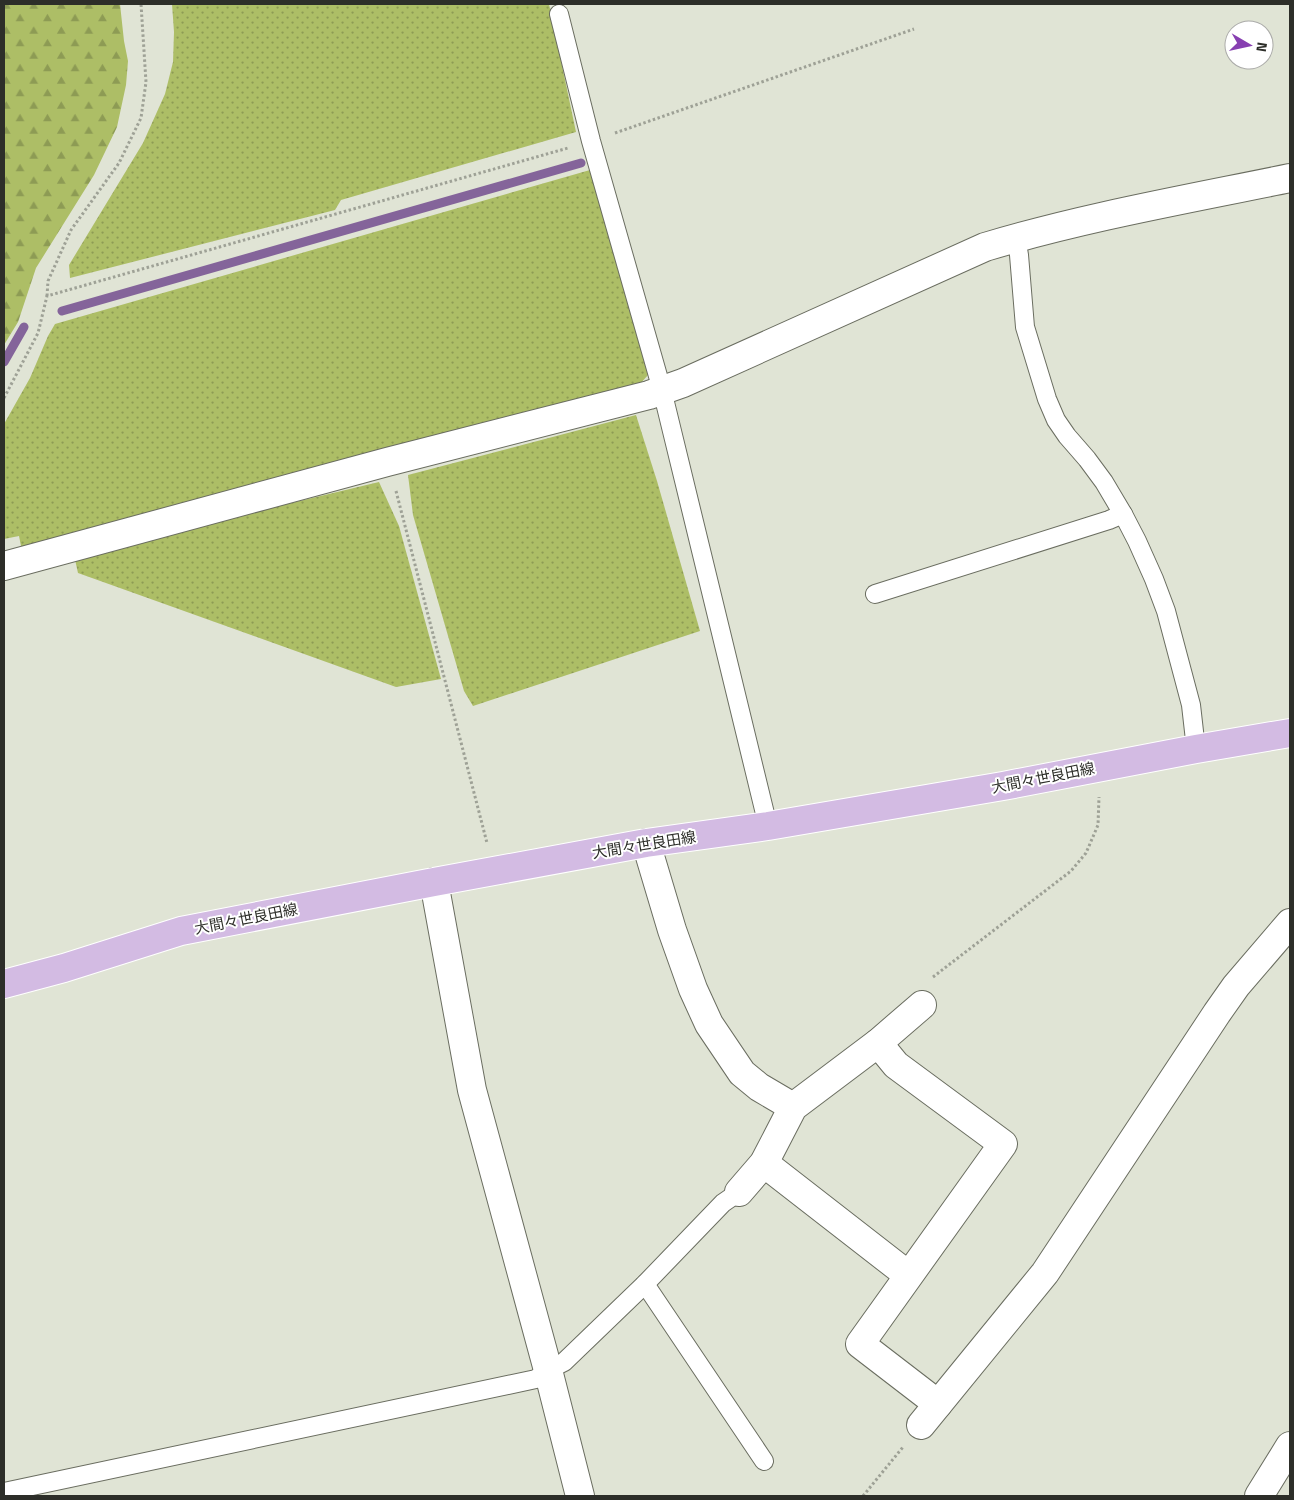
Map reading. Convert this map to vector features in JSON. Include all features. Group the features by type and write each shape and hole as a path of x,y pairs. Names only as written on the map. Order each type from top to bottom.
{"main road":[{"name":"大間々世良田線","path":"4,984 64,968 181,931 494,870 1003,786 1290,733"}],"street":[{"path":"4,566 387,462 648,395 683,383 984,247 1115,213 1290,178"},
{"path":"646,844 672,930 693,989 709,1024 742,1073 759,1087 793,1107"},
{"path":"434,882 472,1090 580,1496"},
{"path":"921,1425 1045,1273 1216,1013 1236,986 1290,923"},
{"path":"739,1192 764,1163 793,1107 878,1043 922,1005"},
{"path":"878,1043 896,1065 1003,1144 860,1344 938,1404"},
{"path":"764,1163 908,1275"},
{"path":"1258,1496 1290,1446"}],"lane":[{"path":"559,14 591,141 662,390 768,826"},
{"path":"1016,238 1025,327 1047,399 1056,420 1104,482 1137,541 1166,611 1191,705 1196,749"},
{"path":"875,594 1123,514"},
{"path":"4,1492 536,1379 564,1362 645,1284 724,1203 739,1192"},
{"path":"645,1284 764,1461"}],"path":[{"path":"4,398 38,332 47,296 48,281 71,230 119,163 141,118 146,82 141,4"},
{"path":"47,296 591,141 914,29"},
{"path":"387,462 399,500 494,870"},
{"path":"922,1005 924,984 1072,871 1086,853 1098,825 1100,790 1096,768"},
{"path":"864,1496 921,1425"}],"green space":[{"path":"4,4 120,4 128,61 126,85 117,127 94,175 36,268 18,322 4,345"},
{"path":"172,4 549,4 576,132 341,200 335,210 70,278 69,265 143,143 165,94 173,62 174,32"},
{"path":"590,170 648,375 640,384 22,551 19,536 4,539 4,424 30,378 55,324"},
{"path":"636,415 700,631 473,706 464,691 413,515 408,475"},
{"path":"379,482 399,526 441,679 396,687 78,573 74,555"}],"waterway":[{"path":"62,311 581,163"},
{"path":"4,362 24,327"}]}
